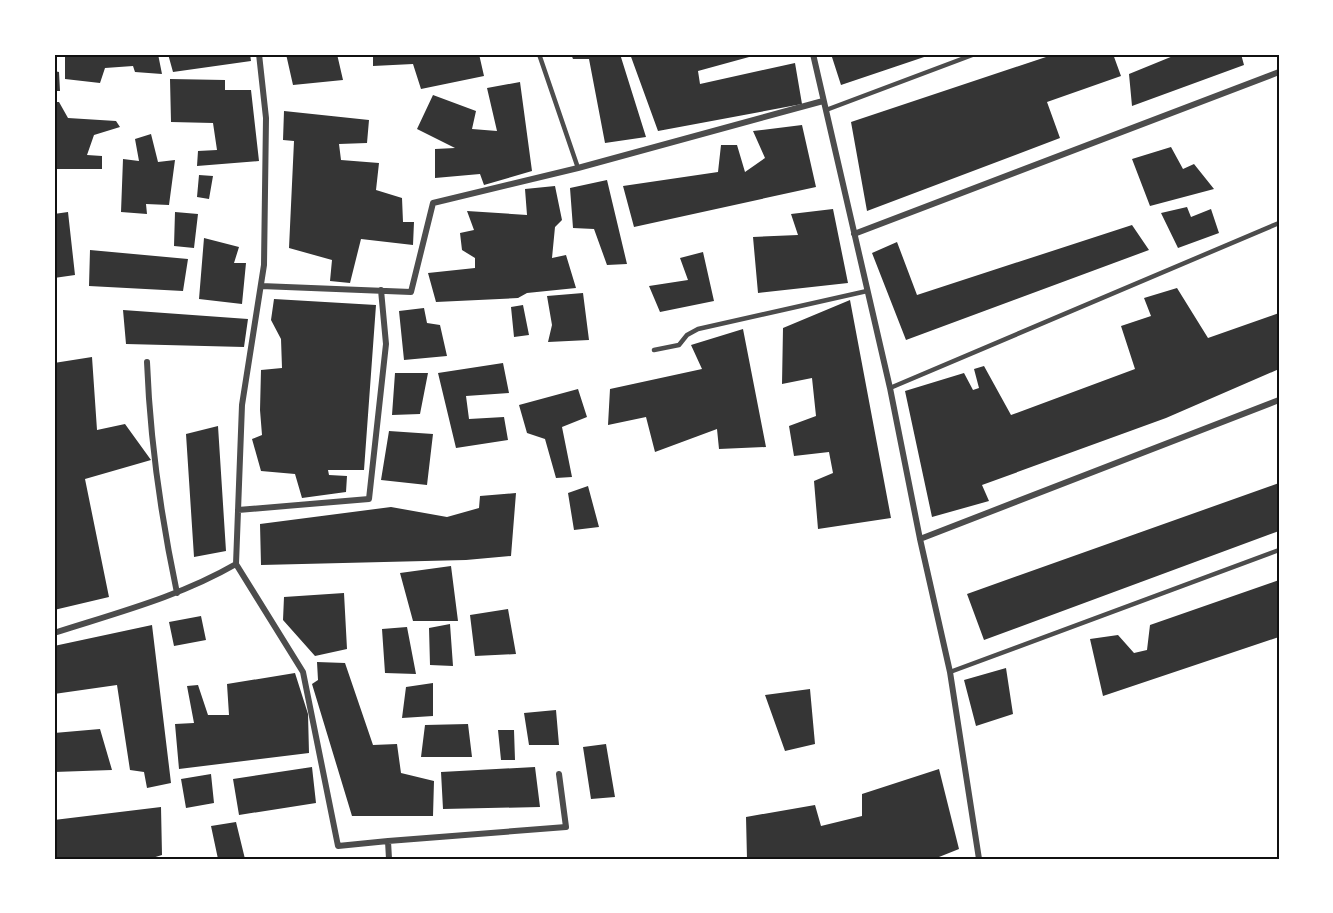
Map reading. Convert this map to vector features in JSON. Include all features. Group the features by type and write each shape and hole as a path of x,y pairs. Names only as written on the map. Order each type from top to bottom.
{"street":[{"path":"259,54 266,118 264,266 242,405 236,564 303,672 338,846 566,827 559,774"},
{"path":"813,54 890,388 920,539 950,672 979,859"},
{"path":"854,234 1279,72"},
{"path":"261,286 411,292 433,203 578,168 823,101"},
{"path":"238,510 369,499 386,344 381,290"},
{"path":"147,362 149,410 164,527 177,593"},
{"path":"920,539 1279,400"},
{"path":"54,633 177,593 207,581 236,564"},
{"path":"388,842 389,859"}],"lane":[{"path":"539,54 578,168"},
{"path":"826,110 975,54"},
{"path":"890,388 1279,223"},
{"path":"654,350 679,345 687,335 698,329 867,291"},
{"path":"950,672 1279,550"}],"building":[{"path":"65,54 158,54 162,74 135,72 133,66 105,68 100,83 65,79"},
{"path":"168,54 250,54 251,61 173,72"},
{"path":"286,54 337,54 343,80 293,85"},
{"path":"373,54 479,54 484,76 421,89 413,64 373,66"},
{"path":"571,54 620,54 646,137 605,143 589,59 573,59"},
{"path":"630,54 760,54 698,71 700,84 795,63 802,104 658,131"},
{"path":"831,54 933,54 841,85"},
{"path":"1055,54 1113,54 1121,76 1047,102 1060,138 867,211 851,122"},
{"path":"1178,54 1241,54 1244,65 1132,106 1129,74"},
{"path":"54,71 59,72 60,91 54,91"},
{"path":"170,79 225,80 225,90 251,90 259,161 197,166 198,151 217,150 213,123 171,122"},
{"path":"520,82 532,171 484,185 480,174 435,178 435,149 455,148 417,129 433,95 476,111 472,129 497,131 487,88"},
{"path":"54,102 59,102 68,118 116,121 120,127 94,135 87,155 102,156 102,169 54,169"},
{"path":"284,111 369,120 367,143 339,144 341,160 379,163 376,190 402,198 403,222 414,222 413,245 361,239 350,283 330,281 332,260 289,248 294,141 283,140"},
{"path":"802,125 816,187 634,227 623,186 718,172 721,145 737,145 745,172 765,158 753,131"},
{"path":"151,134 158,162 175,160 169,205 146,204 147,214 121,212 123,159 139,161 135,139"},
{"path":"1171,147 1183,169 1194,164 1214,189 1150,206 1132,159"},
{"path":"199,175 213,176 209,199 197,197"},
{"path":"607,180 627,264 607,265 594,229 573,228 570,188"},
{"path":"555,186 562,220 555,227 552,258 566,255 576,288 527,293 518,298 436,302 428,273 475,268 475,258 462,250 460,233 474,230 467,211 527,215 525,189"},
{"path":"1187,207 1191,217 1211,209 1219,233 1178,248 1161,213"},
{"path":"833,209 848,283 758,293 753,237 798,235 791,214"},
{"path":"68,212 75,275 54,278 54,214"},
{"path":"175,212 198,214 194,248 174,246"},
{"path":"1132,225 1149,250 906,340 872,253 897,242 917,295"},
{"path":"204,238 239,247 234,263 246,263 242,304 199,299"},
{"path":"90,250 188,259 183,291 89,286"},
{"path":"703,252 714,301 660,312 649,286 688,280 680,258"},
{"path":"1177,288 1208,338 1279,313 1279,369 1166,418 982,485 989,501 932,517 905,391 964,373 973,390 979,388 974,369 984,366 1011,415 1135,369 1121,326 1151,316 1144,298"},
{"path":"583,293 589,340 548,342 552,325 547,296"},
{"path":"274,299 376,305 364,470 328,470 329,475 347,476 346,492 302,498 295,474 261,471 252,439 262,435 261,370 282,368 281,339 271,320"},
{"path":"850,300 891,518 818,529 814,481 833,473 829,452 794,456 789,426 816,416 812,378 782,384 783,328"},
{"path":"523,305 529,335 514,337 511,307"},
{"path":"424,308 427,323 440,325 447,356 404,360 399,311"},
{"path":"123,310 248,319 244,347 126,344"},
{"path":"743,329 766,447 719,449 717,429 655,452 646,417 608,425 610,389 702,369 691,345"},
{"path":"92,357 97,430 125,424 151,460 85,479 109,597 54,610 54,363"},
{"path":"503,363 509,393 466,396 469,419 504,417 508,440 456,448 438,373"},
{"path":"395,373 428,373 420,414 392,415"},
{"path":"578,389 587,417 562,427 572,477 556,478 545,439 527,433 519,405"},
{"path":"218,426 226,551 194,557 186,434"},
{"path":"389,431 433,434 427,485 381,480"},
{"path":"1279,483 1279,531 984,640 967,594"},
{"path":"588,486 599,527 574,530 568,493"},
{"path":"516,493 511,556 466,560 261,565 260,524 391,507 447,517 479,508 480,496"},
{"path":"451,566 458,621 413,621 400,573"},
{"path":"1279,580 1279,637 1103,696 1090,639 1118,635 1134,653 1147,650 1150,625"},
{"path":"344,593 347,649 315,656 283,620 284,597"},
{"path":"508,609 516,654 475,656 470,615"},
{"path":"201,616 206,640 174,646 169,622"},
{"path":"450,624 453,666 430,665 429,628"},
{"path":"152,625 171,783 147,788 144,772 130,770 117,685 54,694 54,646"},
{"path":"407,627 416,674 385,673 382,629"},
{"path":"317,662 345,663 373,745 397,744 401,773 434,781 433,816 352,816 312,684 318,680"},
{"path":"1006,668 1013,714 976,726 964,680"},
{"path":"295,673 308,714 309,753 179,769 175,724 194,723 187,686 198,685 208,715 229,715 227,684"},
{"path":"433,683 433,716 402,718 406,687"},
{"path":"810,689 815,744 785,751 765,695"},
{"path":"556,710 559,745 529,745 524,713"},
{"path":"468,724 472,757 421,757 425,725"},
{"path":"100,729 112,770 54,772 54,733"},
{"path":"498,730 514,730 515,760 501,760"},
{"path":"606,744 615,797 591,799 583,747"},
{"path":"312,767 316,803 239,815 233,779"},
{"path":"535,767 540,807 443,809 441,772"},
{"path":"939,769 959,849 934,859 747,859 746,817 815,805 821,826 862,816 862,794"},
{"path":"211,774 214,803 186,808 181,779"},
{"path":"161,807 162,855 149,859 56,859 54,820"},
{"path":"236,822 245,859 218,859 211,826"}]}
